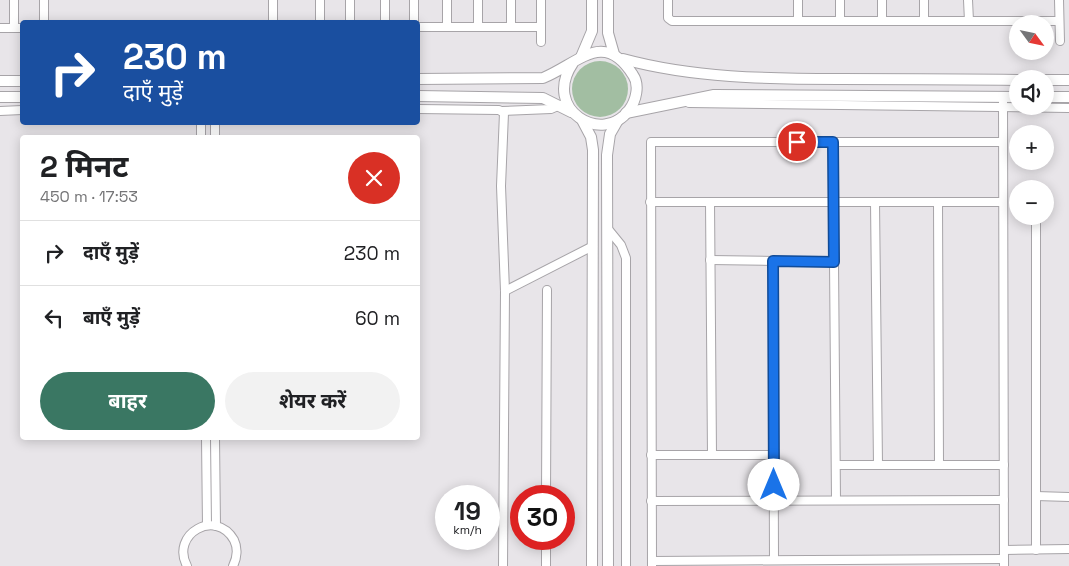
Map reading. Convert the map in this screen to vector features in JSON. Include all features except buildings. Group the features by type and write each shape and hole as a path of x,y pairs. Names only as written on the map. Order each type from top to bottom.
{"street":[{"path":"14,0 14,28"},
{"path":"44,0 44,20"},
{"path":"273,0 274,20"},
{"path":"320,0 320,20"},
{"path":"350,0 350,20"},
{"path":"385,0 385,20"},
{"path":"414,0 414,20"},
{"path":"447,0 448,27"},
{"path":"478,0 478,27"},
{"path":"511,0 511,27"},
{"path":"541,0 541,42"},
{"path":"592,0 592,31 577,61 564,80 564,97 591,137 593,150 592,566"},
{"path":"608,0 608,33 619,57 636,78 636,92 626,113 618,120 610,134 607,155 608,566"},
{"path":"668,0 668,18 672,21 1059,21"},
{"path":"798,0 798,21"},
{"path":"840,0 840,21"},
{"path":"882,0 882,21"},
{"path":"924,0 924,21"},
{"path":"968,0 969,20"},
{"path":"1059,0 1060,41"},
{"path":"420,27 541,27"},
{"path":"0,28 20,28"},
{"path":"420,79 543,78 577,61 588,53 605,51 644,65 718,76 1009,80"},
{"path":"1054,80 1069,80"},
{"path":"0,81 20,81"},
{"path":"626,113 667,103 714,95 1009,97"},
{"path":"420,96 543,98 560,105 578,117 600,125 618,120"},
{"path":"0,97 20,97"},
{"path":"1003,97 1004,562 774,560 652,564 650,202 650,145 652,141 1003,142"},
{"path":"1054,97 1069,97"},
{"path":"667,103 1069,108"},
{"path":"420,109 502,111 551,109 560,105"},
{"path":"0,111 20,110"},
{"path":"502,111 504,117 501,186 505,291 504,566"},
{"path":"833,142 836,500"},
{"path":"650,202 1003,202"},
{"path":"710,202 712,455"},
{"path":"875,202 878,465"},
{"path":"938,202 939,465"},
{"path":"1036,225 1036,550"},
{"path":"608,229 624,251 626,258 626,566"},
{"path":"505,291 593,246"},
{"path":"710,260 834,262"},
{"path":"773,261 774,560"},
{"path":"546,485 547,290"},
{"path":"206,440 207,525"},
{"path":"215,440 216,526"},
{"path":"651,455 774,455"},
{"path":"836,465 1004,465"},
{"path":"1036,496 1069,496"},
{"path":"652,501 1004,500"},
{"path":"187,566 183,556 186,539 192,532 207,525 225,529 236,543 237,552 233,566"},
{"path":"1004,550 1069,549"},
{"path":"546,550 546,566"}],"green space":[{"path":"595,61 605,61 620,69 626,78 628,89 626,100 620,109 605,117 595,117 584,112 577,105 572,94 572,84 577,73 584,66"}],"route":[{"path":"774,485 773,261 834,262 833,142 797,142"}]}
